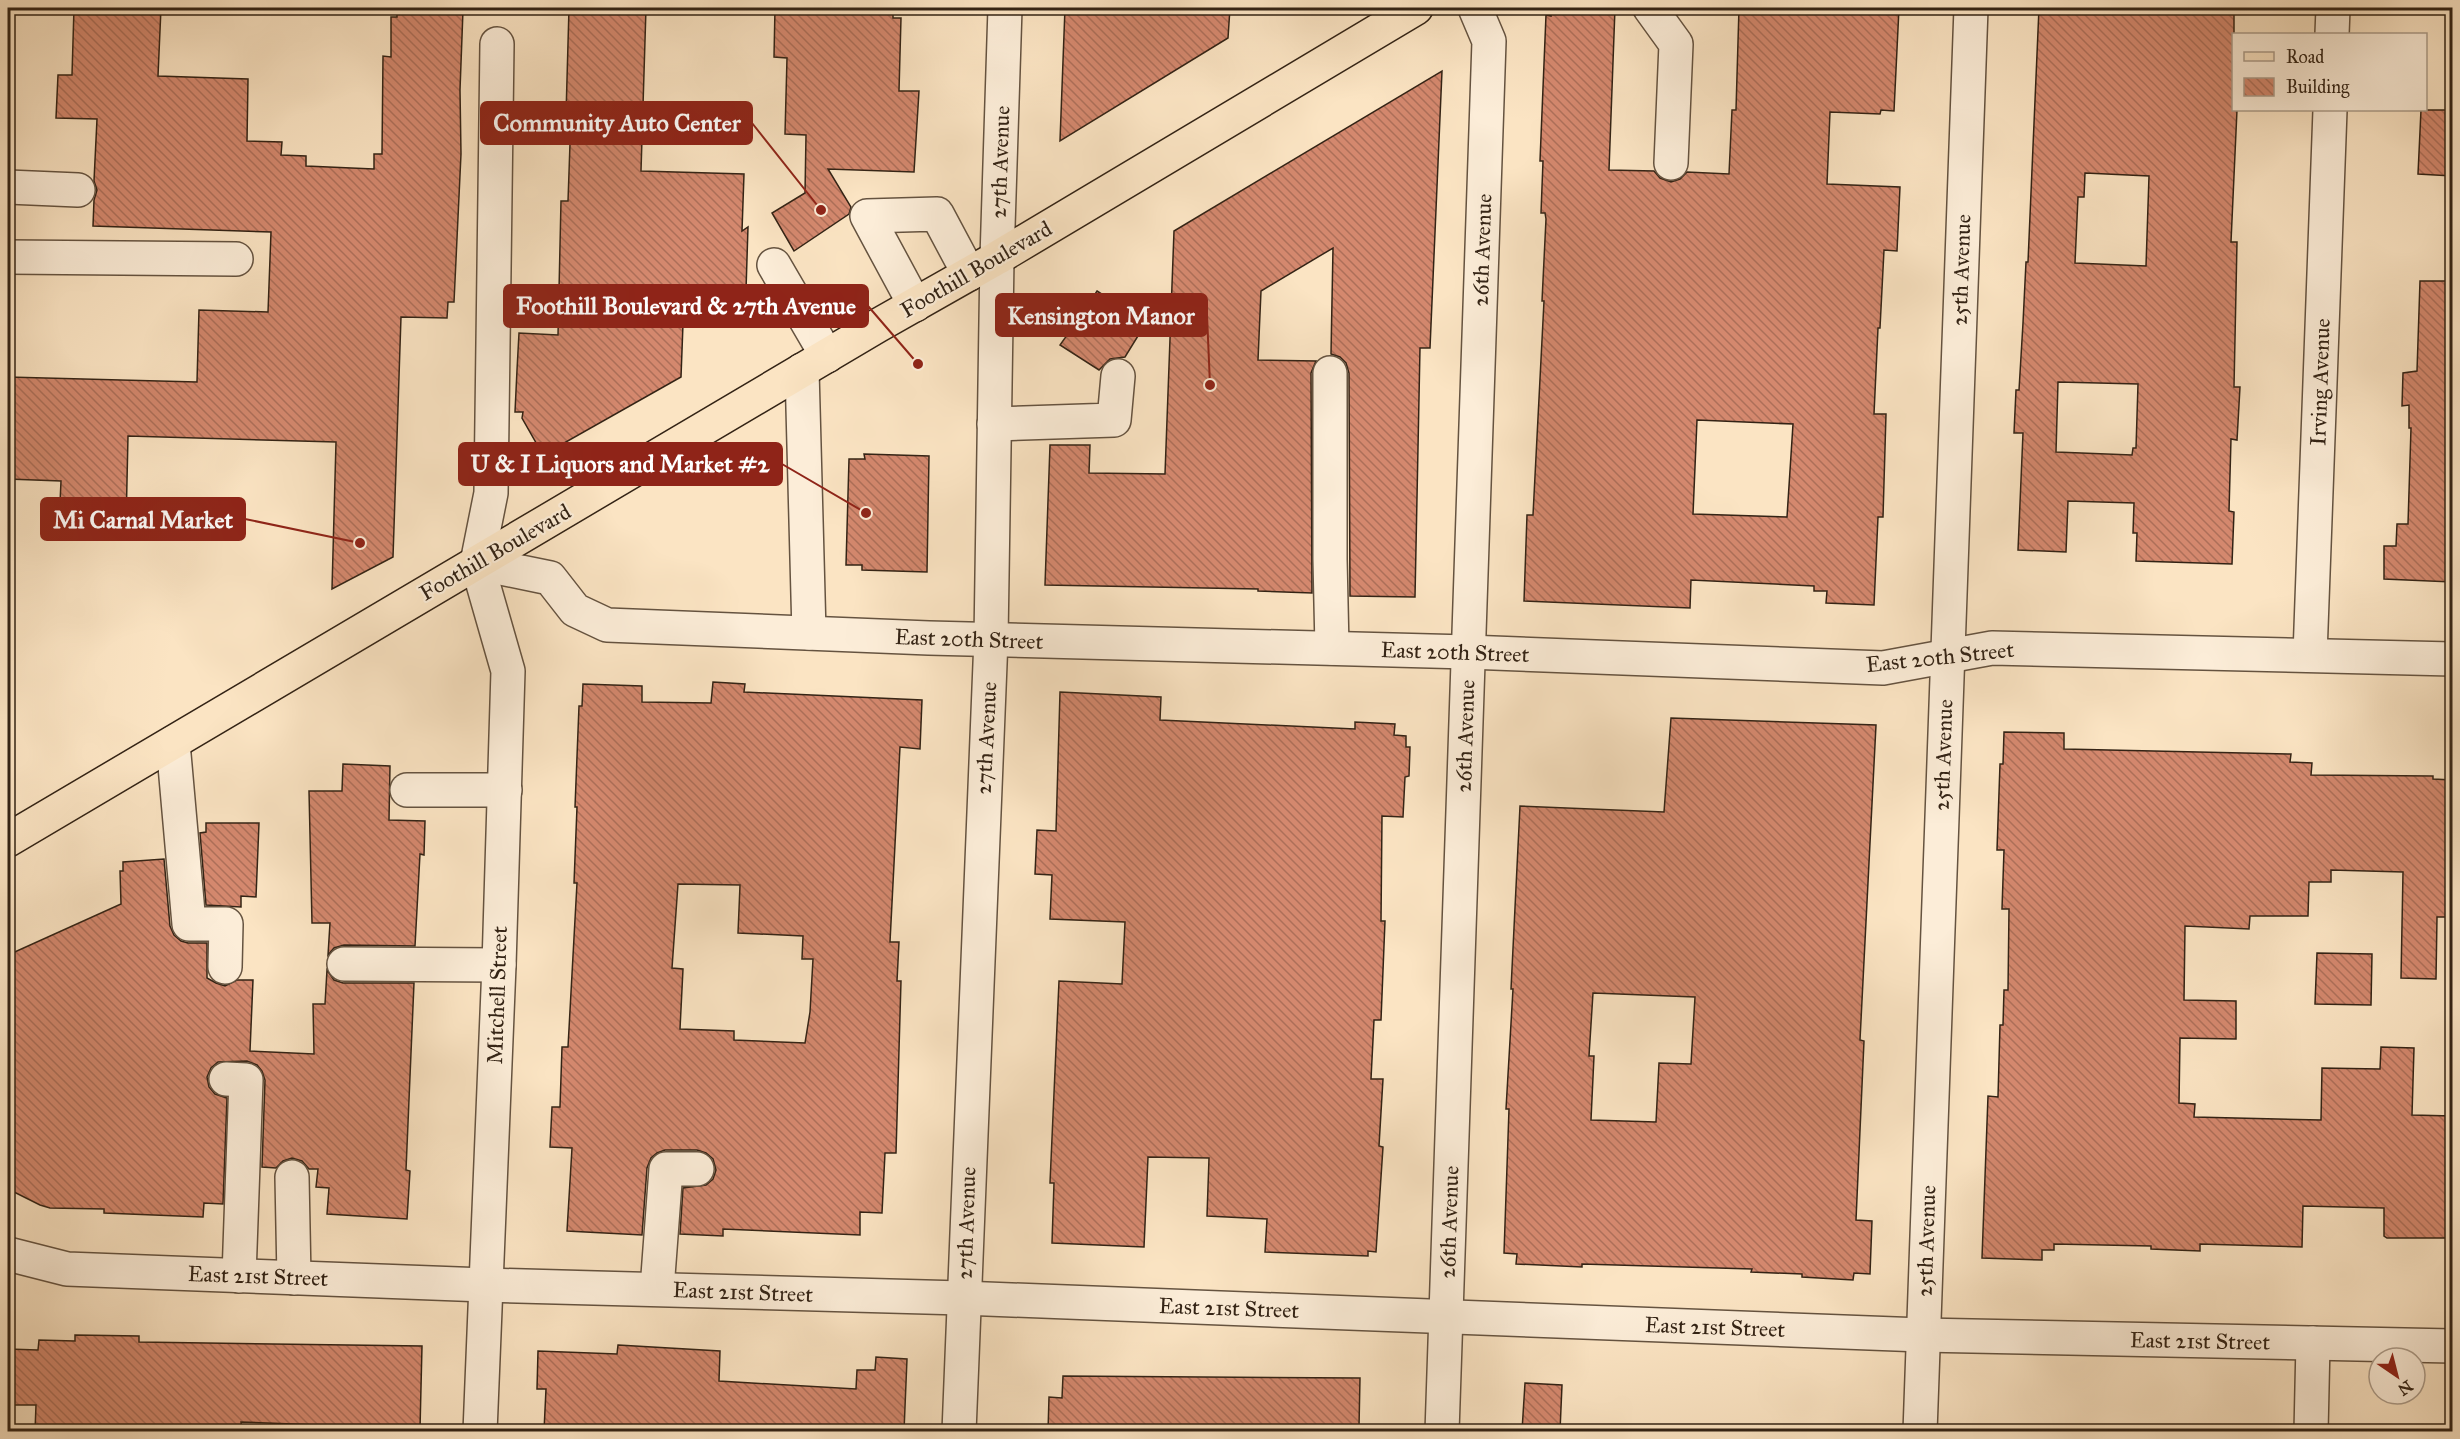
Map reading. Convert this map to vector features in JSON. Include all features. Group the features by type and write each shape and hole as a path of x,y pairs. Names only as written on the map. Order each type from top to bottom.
{"main road":[{"name":"Foothill Boulevard","path":"8,840 915,304 997,258 1416,8"}],"street":[{"name":"27th Avenue","path":"958,1431 991,639 997,258 1005,8"},
{"name":"26th Avenue","path":"1442,1431 1489,40 1475,8"},
{"path":"1650,8 1676,44 1671,163"},
{"name":"25th Avenue","path":"1920,1431 1971,8"},
{"path":"2332,33 2333,8"},
{"path":"477,563 491,493 497,44"},
{"name":"Irving Avenue","path":"2310,655 2330,111"},
{"path":"8,187 78,190"},
{"path":"915,304 867,216 937,214 969,274"},
{"path":"8,258 236,259"},
{"path":"774,265 815,363 809,633"},
{"path":"1330,373 1332,648"},
{"path":"994,424 1114,420 1118,376"},
{"name":"East 20th Street","path":"477,563 550,578 575,610 607,625 991,639 1468,652 1883,668 1992,648 2452,659"},
{"name":"Mitchell Street","path":"477,563 508,671 499,965 480,1431"},
{"path":"173,743 189,924 226,924 225,967"},
{"path":"407,790 505,790"},
{"path":"344,964 499,965"},
{"path":"226,1079 246,1080 239,1276"},
{"path":"657,1289 666,1169 697,1169"},
{"path":"292,1177 294,1278"},
{"name":"East 21st Street","path":"8,1254 67,1269 239,1276 962,1298 1923,1335 2452,1346"},
{"path":"2311,1431 2313,1343"}],"building":[{"path":"74,8 161,8 158,76 248,79 247,141 282,142 281,155 306,156 306,166 374,169 374,154 382,154 383,56 391,57 391,17 397,17 397,8 463,10 460,90 461,154 454,302 448,302 447,318 401,317 393,557 332,589 336,442 128,436 126,526 59,525 61,481 8,479 8,377 197,382 199,310 268,312 271,232 93,226 94,200 97,190 94,181 97,119 56,118 58,75 72,75"},
{"path":"569,8 646,8 641,171 744,174 742,231 748,227 746,290 735,290 734,325 683,324 681,377 543,455 522,418 523,412 515,412 519,333 558,335 561,201 568,201 571,115 566,115"},
{"path":"775,8 893,8 893,18 901,18 899,91 919,91 914,172 828,169 851,207 849,214 794,251 772,213 805,193 806,135 785,134 787,58 774,57"},
{"path":"1065,8 1230,8 1228,38 1060,141"},
{"path":"1567,8 1615,8 1609,170 1654,171 1660,178 1671,182 1680,179 1687,172 1729,174 1732,110 1736,110 1739,8 1899,8 1894,111 1881,110 1880,114 1830,112 1827,184 1900,187 1897,251 1884,250 1880,328 1878,328 1874,414 1886,414 1883,517 1878,517 1874,605 1826,603 1827,591 1814,591 1814,586 1691,580 1690,608 1524,601 1527,515 1533,515 1544,301 1542,301 1546,219 1545,213 1541,213 1543,161 1540,161 1546,15 1551,16 1551,10 1567,11","holes":["1697,420 1793,424 1787,517 1693,514"]},
{"path":"2039,8 2234,8 2232,111 2237,111 2231,242 2237,242 2234,387 2240,387 2237,440 2231,439 2229,511 2234,512 2232,564 2136,561 2137,533 2133,533 2134,503 2068,501 2066,552 2018,550 2023,433 2014,433 2016,390 2019,390 2026,262 2028,262","holes":["2085,173 2149,176 2146,266 2075,263 2078,197 2084,197","2058,382 2138,384 2136,448 2133,448 2132,455 2056,452"]},
{"path":"1442,71 1430,348 1420,348 1415,597 1350,596 1349,373 1346,363 1340,357 1331,354 1333,248 1261,291 1258,360 1316,361 1311,373 1312,593 1258,591 1258,589 1045,585 1050,445 1090,445 1089,473 1165,474 1174,231"},
{"path":"2452,110 2452,176 2418,174 2421,111"},
{"path":"2420,281 2452,281 2452,582 2384,579 2384,546 2396,546 2397,524 2408,524 2411,428 2409,428 2409,405 2402,406 2403,373 2417,371"},
{"path":"1097,291 1146,323 1125,357 1110,359 1099,370 1060,345 1070,331 1065,328 1084,299 1090,302"},
{"path":"864,454 929,456 927,572 862,570 862,565 846,565 849,459 865,459"},
{"path":"713,682 745,684 744,692 922,700 920,749 900,747 890,942 899,942 897,981 901,981 896,1153 885,1153 882,1213 860,1212 860,1235 723,1229 723,1236 680,1234 683,1188 706,1185 713,1179 716,1170 713,1159 697,1150 665,1150 651,1158 647,1168 642,1235 567,1231 572,1148 550,1147 552,1107 560,1107 562,1047 568,1047 577,883 574,883 579,706 582,706 583,684 642,686 642,702 711,703","holes":["678,884 740,885 738,933 803,936 802,959 813,959 810,1012 805,1043 734,1040 734,1031 680,1029 683,969 672,968"]},
{"path":"1060,692 1161,697 1160,720 1355,729 1355,722 1395,724 1394,735 1406,736 1406,747 1410,747 1409,776 1405,777 1403,817 1382,816 1381,921 1385,921 1381,1020 1374,1020 1371,1079 1383,1079 1379,1146 1383,1147 1376,1252 1368,1251 1368,1256 1265,1252 1267,1219 1207,1216 1209,1158 1148,1157 1144,1247 1052,1243 1054,1183 1050,1183 1059,981 1122,984 1125,922 1050,919 1052,875 1035,874 1037,830 1056,831"},
{"path":"1671,718 1876,725 1860,1040 1864,1041 1856,1220 1872,1221 1870,1274 1854,1273 1853,1280 1802,1277 1802,1274 1751,1272 1752,1269 1516,1264 1517,1254 1504,1253 1509,1109 1506,1109 1520,806 1664,812","holes":["1593,993 1695,997 1691,1064 1659,1063 1656,1122 1591,1120 1594,1056 1589,1056"]},
{"path":"2004,732 2064,733 2064,749 2291,754 2290,762 2312,763 2311,775 2433,776 2433,779 2452,780 2452,917 2437,917 2436,979 2401,978 2403,872 2331,870 2331,882 2309,882 2308,916 2250,916 2249,929 2185,926 2184,1000 2236,1001 2236,1039 2180,1038 2179,1103 2195,1104 2194,1117 2321,1120 2322,1068 2380,1069 2381,1047 2414,1048 2412,1115 2452,1116 2452,1238 2387,1238 2384,1236 2384,1208 2303,1206 2302,1247 2200,1244 2200,1251 2151,1249 2151,1246 2054,1244 2054,1250 2042,1250 2042,1260 1982,1258 1988,1096 1998,1097 2000,1025 2003,1025 2004,990 2008,990 2009,909 2002,909 2004,850 1997,850 2000,764 2003,764"},
{"path":"343,764 390,766 389,820 425,821 424,855 420,854 415,946 344,945 334,948 328,955 330,923 312,923 309,791 342,791"},
{"path":"206,823 259,823 256,897 241,896 241,907 206,905 200,833 206,832"},
{"path":"164,859 170,926 174,935 188,943 207,943 207,978 225,986 237,980 253,980 250,1051 314,1054 313,1004 325,1004 327,970 334,980 343,983 414,983 406,1170 410,1171 407,1219 327,1214 329,1188 316,1187 318,1169 309,1169 302,1161 292,1158 283,1161 276,1168 262,1167 265,1080 257,1065 247,1061 218,1062 211,1068 207,1077 209,1087 215,1094 227,1098 223,1204 204,1203 203,1217 104,1213 104,1209 50,1208 8,1189 8,955 121,904 120,871 123,871 123,862"},
{"path":"2317,953 2372,954 2371,1005 2315,1004"},
{"path":"75,1335 139,1336 139,1342 422,1346 420,1429 241,1422 242,1431 35,1431 36,1405 8,1405 8,1349 38,1350 39,1340 75,1341"},
{"path":"618,1345 720,1351 719,1381 856,1389 857,1370 875,1370 876,1357 907,1359 904,1431 544,1431 546,1389 537,1389 538,1351 617,1354"},
{"path":"1063,1376 1360,1378 1359,1427 1251,1425 1250,1431 1048,1431 1049,1397 1062,1398"},
{"path":"1525,1383 1562,1385 1560,1431 1522,1431"}],"place":[{"name":"Community Auto Center","path":"821,210"},
{"name":"Foothill Boulevard & 27th Avenue","path":"918,364"},
{"name":"Kensington Manor","path":"1210,385"},
{"name":"U & I Liquors and Market #2","path":"866,513"},
{"name":"Mi Carnal Market","path":"360,543"}]}
